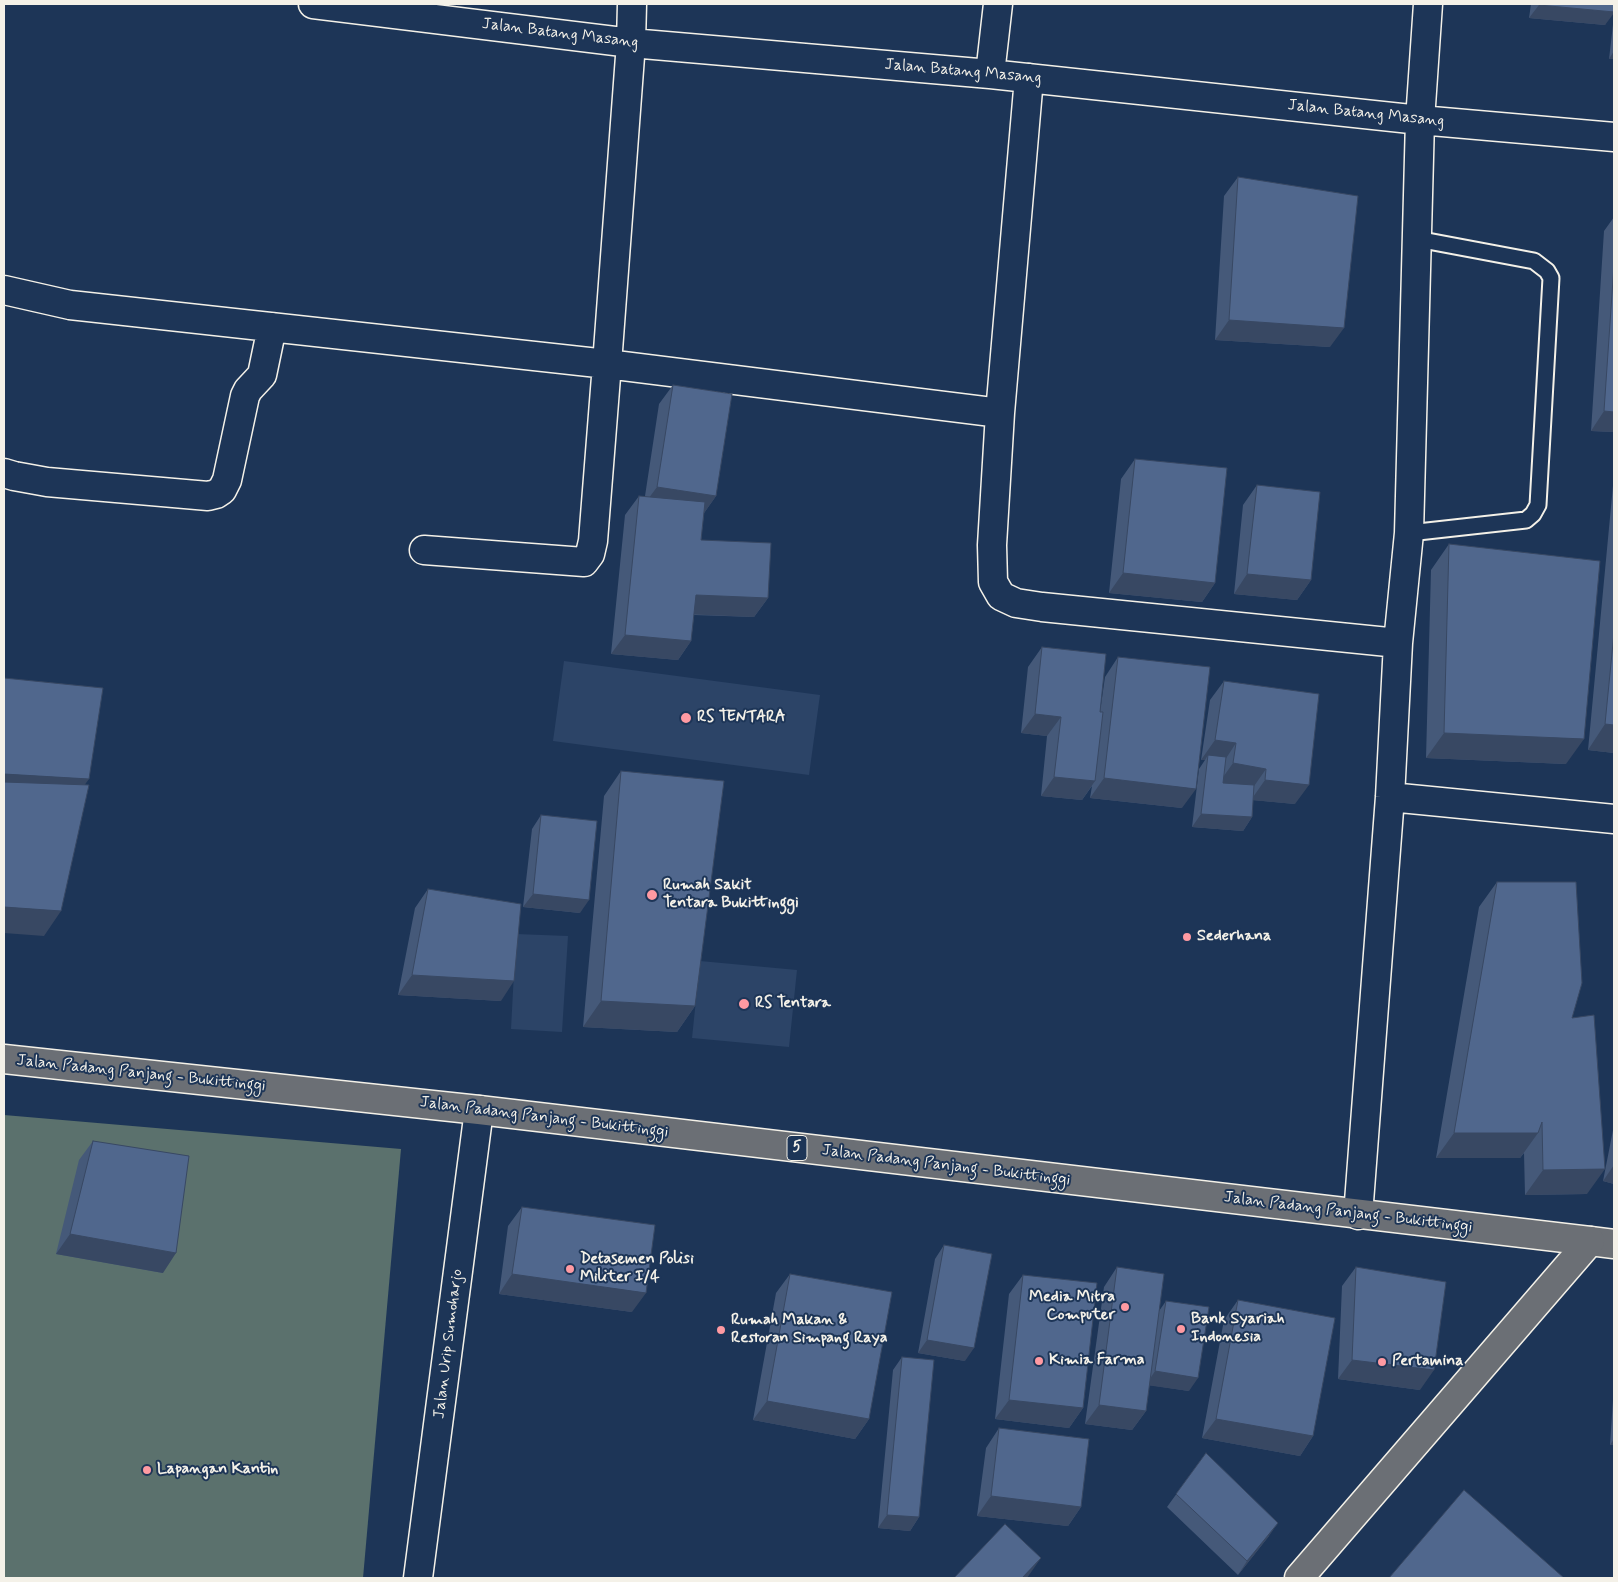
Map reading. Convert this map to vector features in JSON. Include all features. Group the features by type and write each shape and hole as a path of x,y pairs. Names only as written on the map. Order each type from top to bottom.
{"highway":[{"name":"Jalan Padang Panjang - Bukittinggi","path":"4,1059 479,1110 1358,1215 1602,1242"},
{"path":"1299,1578 1602,1242"}],"street":[{"name":"Jalan Batang Masang","path":"313,4 631,43 990,74 1420,120 1614,137"},
{"path":"424,550 584,562 590,554 593,542 607,364 631,43 632,4"},
{"path":"990,74 998,4"},
{"path":"1358,1215 1390,798 1398,643 1409,533 1420,120 1428,4"},
{"path":"1029,78 1000,413 992,545 993,582 1002,596 1016,603 1042,607 1398,643"},
{"path":"4,290 70,305 607,364 1000,413"},
{"path":"4,473 47,482 208,496 216,494 222,490 227,480 245,396 262,375 272,327"},
{"path":"1390,798 1614,819"},
{"name":"Jalan Urip Sumoharjo","path":"418,1578 479,1110"}],"lane":[{"path":"1409,533 1526,520 1533,514 1538,504 1550,278 1547,271 1534,261 1417,239"}],"shaded area":[{"name":"RS TENTARA","path":"564,661 820,695 809,775 553,741"},
{"path":"516,934 568,936 562,1032 511,1029"},
{"name":"RS Tentara","path":"700,961 797,970 789,1047 692,1038"}],"green space":[{"path":"4,1115 401,1149 363,1578 4,1578"}],"building":[{"path":"1614,4 1614,12 1539,5"},
{"path":"1238,177 1358,196 1344,328 1229,320"},
{"path":"1614,265 1614,412 1604,411"},
{"path":"673,385 732,394 716,496 657,487"},
{"path":"1135,459 1227,468 1215,583 1123,573"},
{"path":"1257,485 1320,492 1311,580 1247,574"},
{"path":"639,496 705,502 701,540 771,543 768,598 696,595 691,641 625,635"},
{"path":"1449,544 1600,561 1584,739 1444,733"},
{"path":"1614,633 1614,725 1605,724"},
{"path":"1042,647 1106,654 1100,712 1103,712 1095,781 1054,777 1061,717 1035,714"},
{"path":"1118,657 1210,667 1196,789 1104,778"},
{"path":"4,678 103,688 89,779 4,774"},
{"path":"1224,681 1319,694 1309,785 1265,780 1266,769 1233,763 1236,743 1215,740"},
{"path":"1208,755 1226,757 1223,783 1254,785 1252,817 1201,814"},
{"path":"621,771 724,781 695,1006 601,1001"},
{"path":"4,782 89,785 61,911 4,907"},
{"path":"541,815 597,821 589,900 533,894"},
{"path":"1497,882 1576,882 1582,983 1572,1018 1594,1015 1605,1169 1543,1170 1542,1122 1538,1133 1454,1133"},
{"path":"428,889 521,904 514,981 412,975"},
{"path":"93,1141 189,1156 176,1253 70,1234"},
{"name":"Detasemen Polisi Militer I/4","path":"522,1207 655,1225 646,1293 512,1274"},
{"path":"944,1245 992,1254 974,1348 927,1340"},
{"path":"1117,1267 1164,1274 1146,1411 1099,1405"},
{"path":"1356,1267 1446,1282 1434,1370 1352,1360"},
{"path":"790,1274 892,1292 869,1419 767,1401"},
{"name":"Kimia Farma","path":"1023,1275 1097,1283 1083,1408 1009,1400"},
{"path":"1238,1300 1335,1318 1313,1436 1216,1419"},
{"path":"1166,1301 1209,1307 1198,1378 1155,1371"},
{"path":"902,1357 934,1360 919,1517 887,1515"},
{"path":"999,1428 1089,1439 1081,1507 991,1496"},
{"path":"1206,1453 1278,1523 1247,1561 1176,1494"},
{"path":"1464,1490 1564,1578 1389,1578"},
{"path":"1005,1524 1041,1558 1022,1578 954,1578"}],"place":[{"name":"RS TENTARA","path":"686,718"},
{"name":"Rumah Sakit Tentara Bukittinggi","path":"652,895"},
{"name":"Sederhana","path":"1187,937"},
{"name":"RS Tentara","path":"744,1004"},
{"name":"Detasemen Polisi Militer I/4","path":"570,1269"},
{"name":"Media Mitra Computer","path":"1125,1307"},
{"name":"Bank Syariah Indonesia","path":"1181,1329"},
{"name":"Rumah Makan & Restoran Simpang Raya","path":"721,1330"},
{"name":"Kimia Farma","path":"1039,1361"},
{"name":"Pertamina","path":"1382,1362"},
{"name":"Lapangan Kantin","path":"147,1470"}]}
